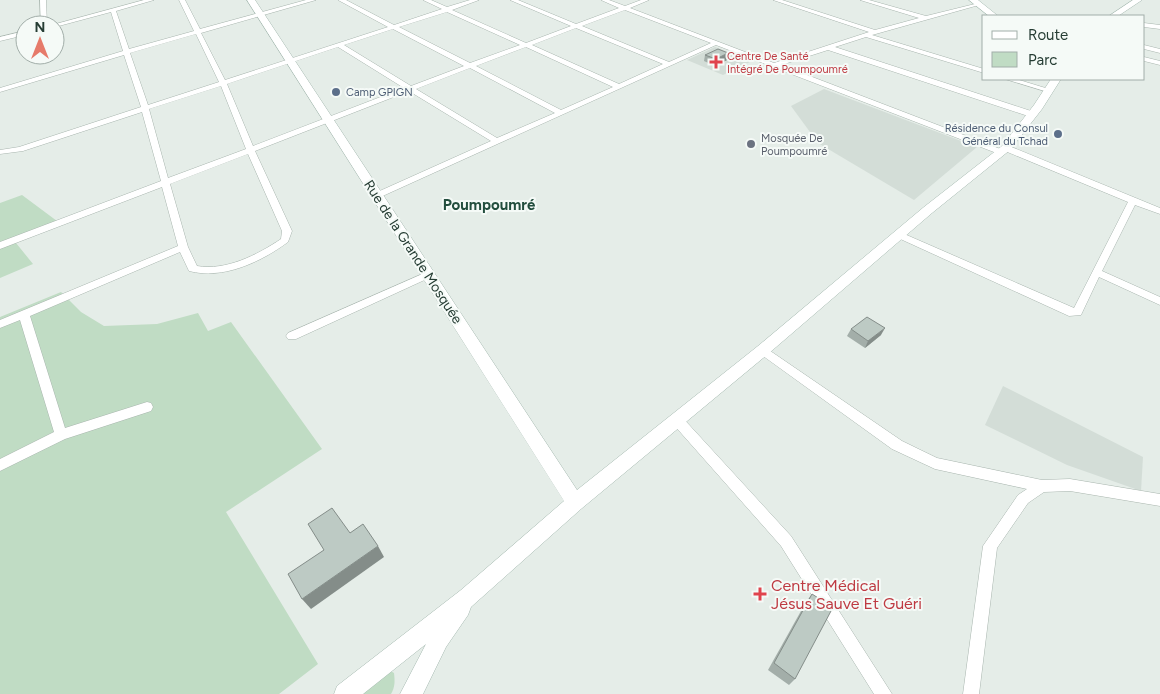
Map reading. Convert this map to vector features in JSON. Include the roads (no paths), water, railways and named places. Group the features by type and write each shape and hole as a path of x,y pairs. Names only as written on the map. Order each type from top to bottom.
{"main road":[{"name":"Rue de la Grande Mosquée","path":"251,0 575,503"},
{"path":"1115,15 1138,0"},
{"path":"975,2 993,15"},
{"path":"345,694 468,597 575,503 763,350 928,210 1004,150 1038,107 1052,85"},
{"path":"411,694 440,640 468,597"}],"street":[{"path":"43,0 44,15"},
{"path":"116,0 116,9 127,52 167,182 183,247 193,269 209,272 245,262 273,249 285,240 287,231 223,83 182,0"},
{"path":"65,22 151,0"},
{"path":"0,90 313,0"},
{"path":"341,0 395,26 468,67 560,112"},
{"path":"426,0 617,86"},
{"path":"2,152 20,149 476,0"},
{"path":"513,0 668,64"},
{"path":"604,0 1004,150 1160,211"},
{"path":"0,246 328,119 646,0"},
{"path":"776,0 875,32 898,37 982,70"},
{"path":"862,0 925,18"},
{"path":"865,36 898,37 925,18 975,2"},
{"path":"1145,25 1160,27"},
{"path":"774,64 875,32"},
{"path":"0,39 15,35"},
{"path":"376,196 716,43"},
{"path":"339,45 496,141"},
{"path":"827,47 1031,114"},
{"path":"1145,47 1160,51"},
{"path":"1145,59 1160,63"},
{"path":"1016,80 1052,85"},
{"path":"899,236 1069,312 1077,312 1132,201"},
{"path":"0,324 183,247"},
{"path":"1096,272 1160,301"},
{"path":"292,336 427,275"},
{"path":"24,314 61,435"},
{"path":"763,350 897,445 935,463 1042,486 1070,485 1160,500"},
{"path":"0,464 61,435 147,407"},
{"path":"677,420 786,541 886,692"},
{"path":"971,694 990,546 1023,499 1042,486"}],"place":[{"name":"Centre De Santé Intégré De Poumpoumré","path":"716,62"},
{"name":"Camp GPIGN","path":"336,92"},
{"name":"Résidence du Consul Général du Tchad","path":"1058,134"},
{"name":"Mosquée De Poumpoumré","path":"751,144"},
{"name":"Centre Médical Jésus Sauve Et Guéri","path":"760,594"}],"district":[{"name":"Poumpoumré","path":"489,205"}]}
